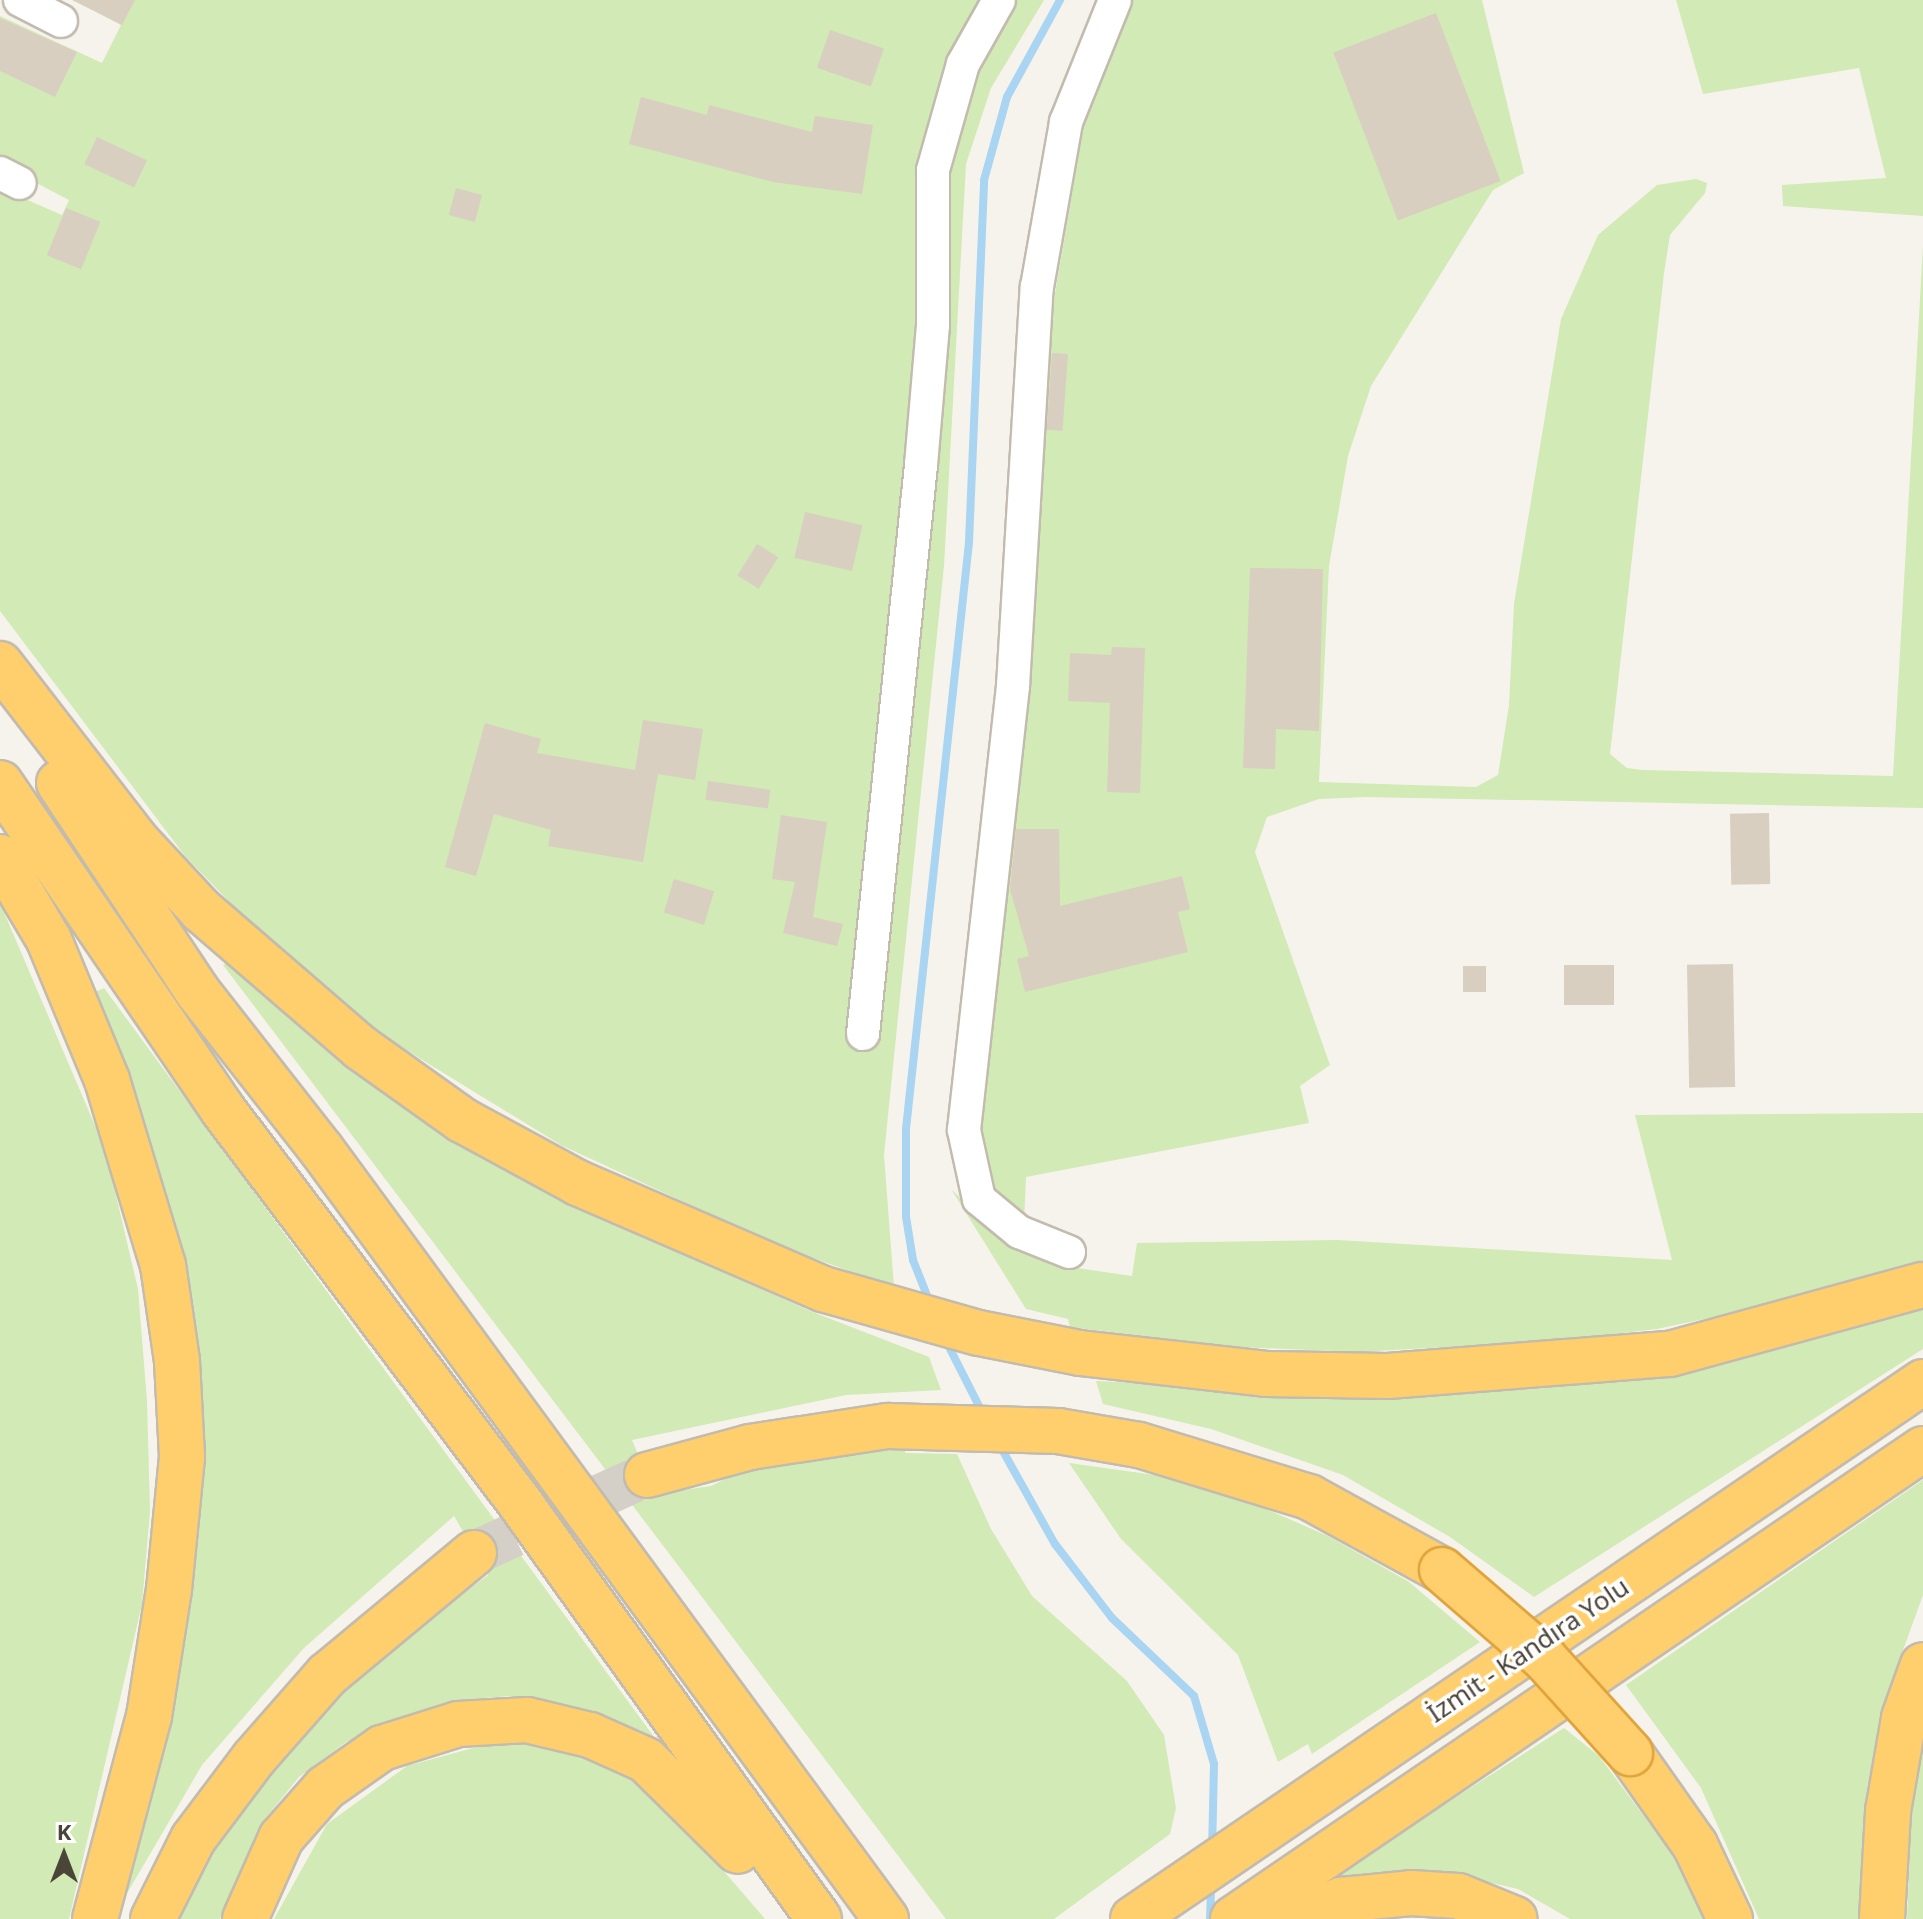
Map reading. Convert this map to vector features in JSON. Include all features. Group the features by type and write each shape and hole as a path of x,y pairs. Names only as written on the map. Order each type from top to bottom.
{"highway":[{"path":"0,664 136,840 201,910 361,1048 462,1120 578,1183 823,1289 979,1333 1080,1353 1266,1374 1511,1370 1670,1354 1923,1285"},
{"path":"0,693 197,991 321,1149 886,1919"},
{"path":"0,783 215,1098 523,1507 819,1919"},
{"path":"0,857 49,940 107,1080 163,1265 177,1361 182,1457 169,1589 149,1716 95,1919"},
{"name":"İzmit - Kandıra Yolu","path":"1134,1919 1923,1382"},
{"path":"647,1475 750,1447 888,1426 1058,1431 1139,1445 1309,1497 1442,1570 1545,1659 1630,1753 1695,1845 1730,1919"},
{"path":"1233,1919 1292,1899 1923,1449"},
{"path":"153,1919 193,1839 254,1758 327,1675 474,1553"},
{"path":"1882,1919 1888,1811 1904,1718 1923,1665"},
{"path":"245,1919 281,1838 325,1788 382,1748 458,1724 527,1720 590,1735 646,1760 701,1808 801,1919"},
{"path":"1292,1899 1341,1900 1411,1893 1458,1896 1515,1919"}],"street":[{"path":"20,0 61,21"},
{"path":"863,1034 933,325 933,170 963,64 999,0"},
{"path":"1069,1252 1019,1232 979,1199 964,1130 1013,686 1037,287 1066,122 1115,0"}],"green space":[{"path":"74,0 1044,0 991,88 966,164 944,566 884,1155 894,1287 777,1245 561,1145 393,1042 284,958 185,856 0,611 0,188 62,215 69,200 0,164 0,16 102,63 121,25"},
{"path":"1133,0 1482,0 1524,173 1493,190 1371,386 1348,456 1329,566 1319,782 1476,787 1498,775 1509,705 1514,604 1561,319 1598,235 1657,185 1696,179 1707,183 1705,193 1670,235 1664,273 1610,754 1627,768 1642,770 1893,776 1923,246 1923,808 1366,797 1319,799 1267,817 1255,852 1330,1065 1300,1086 1309,1123 1026,1177 1024,1222 1001,1206 987,1183 974,1122 1047,341 1086,111"},
{"path":"1676,0 1923,0 1923,216 1783,206 1782,185 1886,178 1859,68 1703,94"},
{"path":"0,903 105,1149 138,1289 147,1401 150,1511 142,1604 69,1919 0,1919"},
{"path":"230,962 548,1192 810,1311 929,1357 941,1390 846,1395 632,1440 655,1494 711,1486 743,1470 905,1445 905,1453 957,1454 991,1529 1032,1596 1127,1681 1164,1735 1176,1808 1170,1834 1054,1919 946,1919 223,965"},
{"path":"104,988 660,1745 590,1711 511,1696 458,1700 407,1715 346,1742 299,1777 264,1820 220,1919 177,1919 199,1870 247,1796 307,1726 363,1669 488,1575 454,1516 304,1648 202,1765 122,1902 177,1683 194,1569 199,1466 192,1338 167,1203 93,993"},
{"path":"1923,1113 1923,1260 1775,1304 1657,1329 1551,1341 1358,1352 1237,1347 1070,1327 1068,1319 1026,1309 951,1189 996,1233 1070,1267 1132,1276 1137,1243 1337,1240 1672,1260 1635,1115"},
{"path":"1923,1305 1923,1349 1534,1597 1450,1537 1343,1475 1211,1429 1103,1404 1096,1381 1387,1395 1538,1389 1764,1353"},
{"path":"1069,1463 1169,1477 1236,1496 1328,1536 1409,1582 1480,1642 1312,1754 1308,1744 1278,1762 1238,1655 1121,1539"},
{"path":"1923,1480 1923,1595 1885,1700 1867,1788 1861,1919 1759,1919 1701,1788 1626,1685"},
{"path":"1564,1728 1599,1756 1684,1870 1704,1919 1570,1919 1518,1889 1453,1874 1388,1872 1325,1881"},
{"path":"1923,1741 1923,1919 1907,1919 1912,1802"},
{"path":"554,1743 611,1766 661,1798 765,1919 274,1919 327,1824 407,1766 484,1745"}],"building":[{"path":"72,0 135,0 122,25"},
{"path":"1436,13 1501,181 1398,220 1333,52"},
{"path":"0,18 77,52 55,97 0,71"},
{"path":"830,30 884,49 871,86 817,68"},
{"path":"641,97 707,115 709,105 812,132 815,116 873,125 862,194 773,182 629,144"},
{"path":"97,137 147,160 134,187 84,164"},
{"path":"456,188 482,195 475,222 449,215"},
{"path":"66,208 100,222 81,269 47,255"},
{"path":"1052,353 1068,354 1063,431 1047,430"},
{"path":"805,512 862,525 852,571 794,558"},
{"path":"757,544 778,557 759,589 737,575"},
{"path":"1250,568 1323,569 1319,731 1276,729 1275,769 1243,768"},
{"path":"1112,647 1145,648 1140,793 1107,792 1110,703 1068,701 1070,653 1111,655"},
{"path":"643,720 703,729 695,780 658,774 643,862 548,846 551,830 494,814 476,876 445,867 485,723 541,739 537,753 635,770"},
{"path":"708,781 770,790 768,809 705,800"},
{"path":"1769,813 1770,884 1731,885 1730,814"},
{"path":"781,815 827,822 813,917 843,924 837,946 783,933 795,882 772,879"},
{"path":"1016,829 1059,829 1060,906 1182,876 1190,909 1178,912 1188,952 1025,992 1017,959 1029,956 1010,889"},
{"path":"674,879 714,891 704,925 664,912"},
{"path":"1733,964 1735,1087 1689,1088 1687,965"},
{"path":"1564,965 1614,965 1614,1005 1564,1005"},
{"path":"1463,966 1486,966 1486,992 1463,992"}],"waterway":[{"path":"930,1303 913,1260 906,1217 906,1129 969,542 984,180 1007,97 1060,0"},
{"path":"944,1337 983,1414"},
{"path":"999,1444 1055,1544 1112,1618 1194,1696 1214,1764 1212,1849"},
{"path":"1210,1919 1211,1883"}],"tunnel":[{"path":"474,1553 647,1475"}]}
